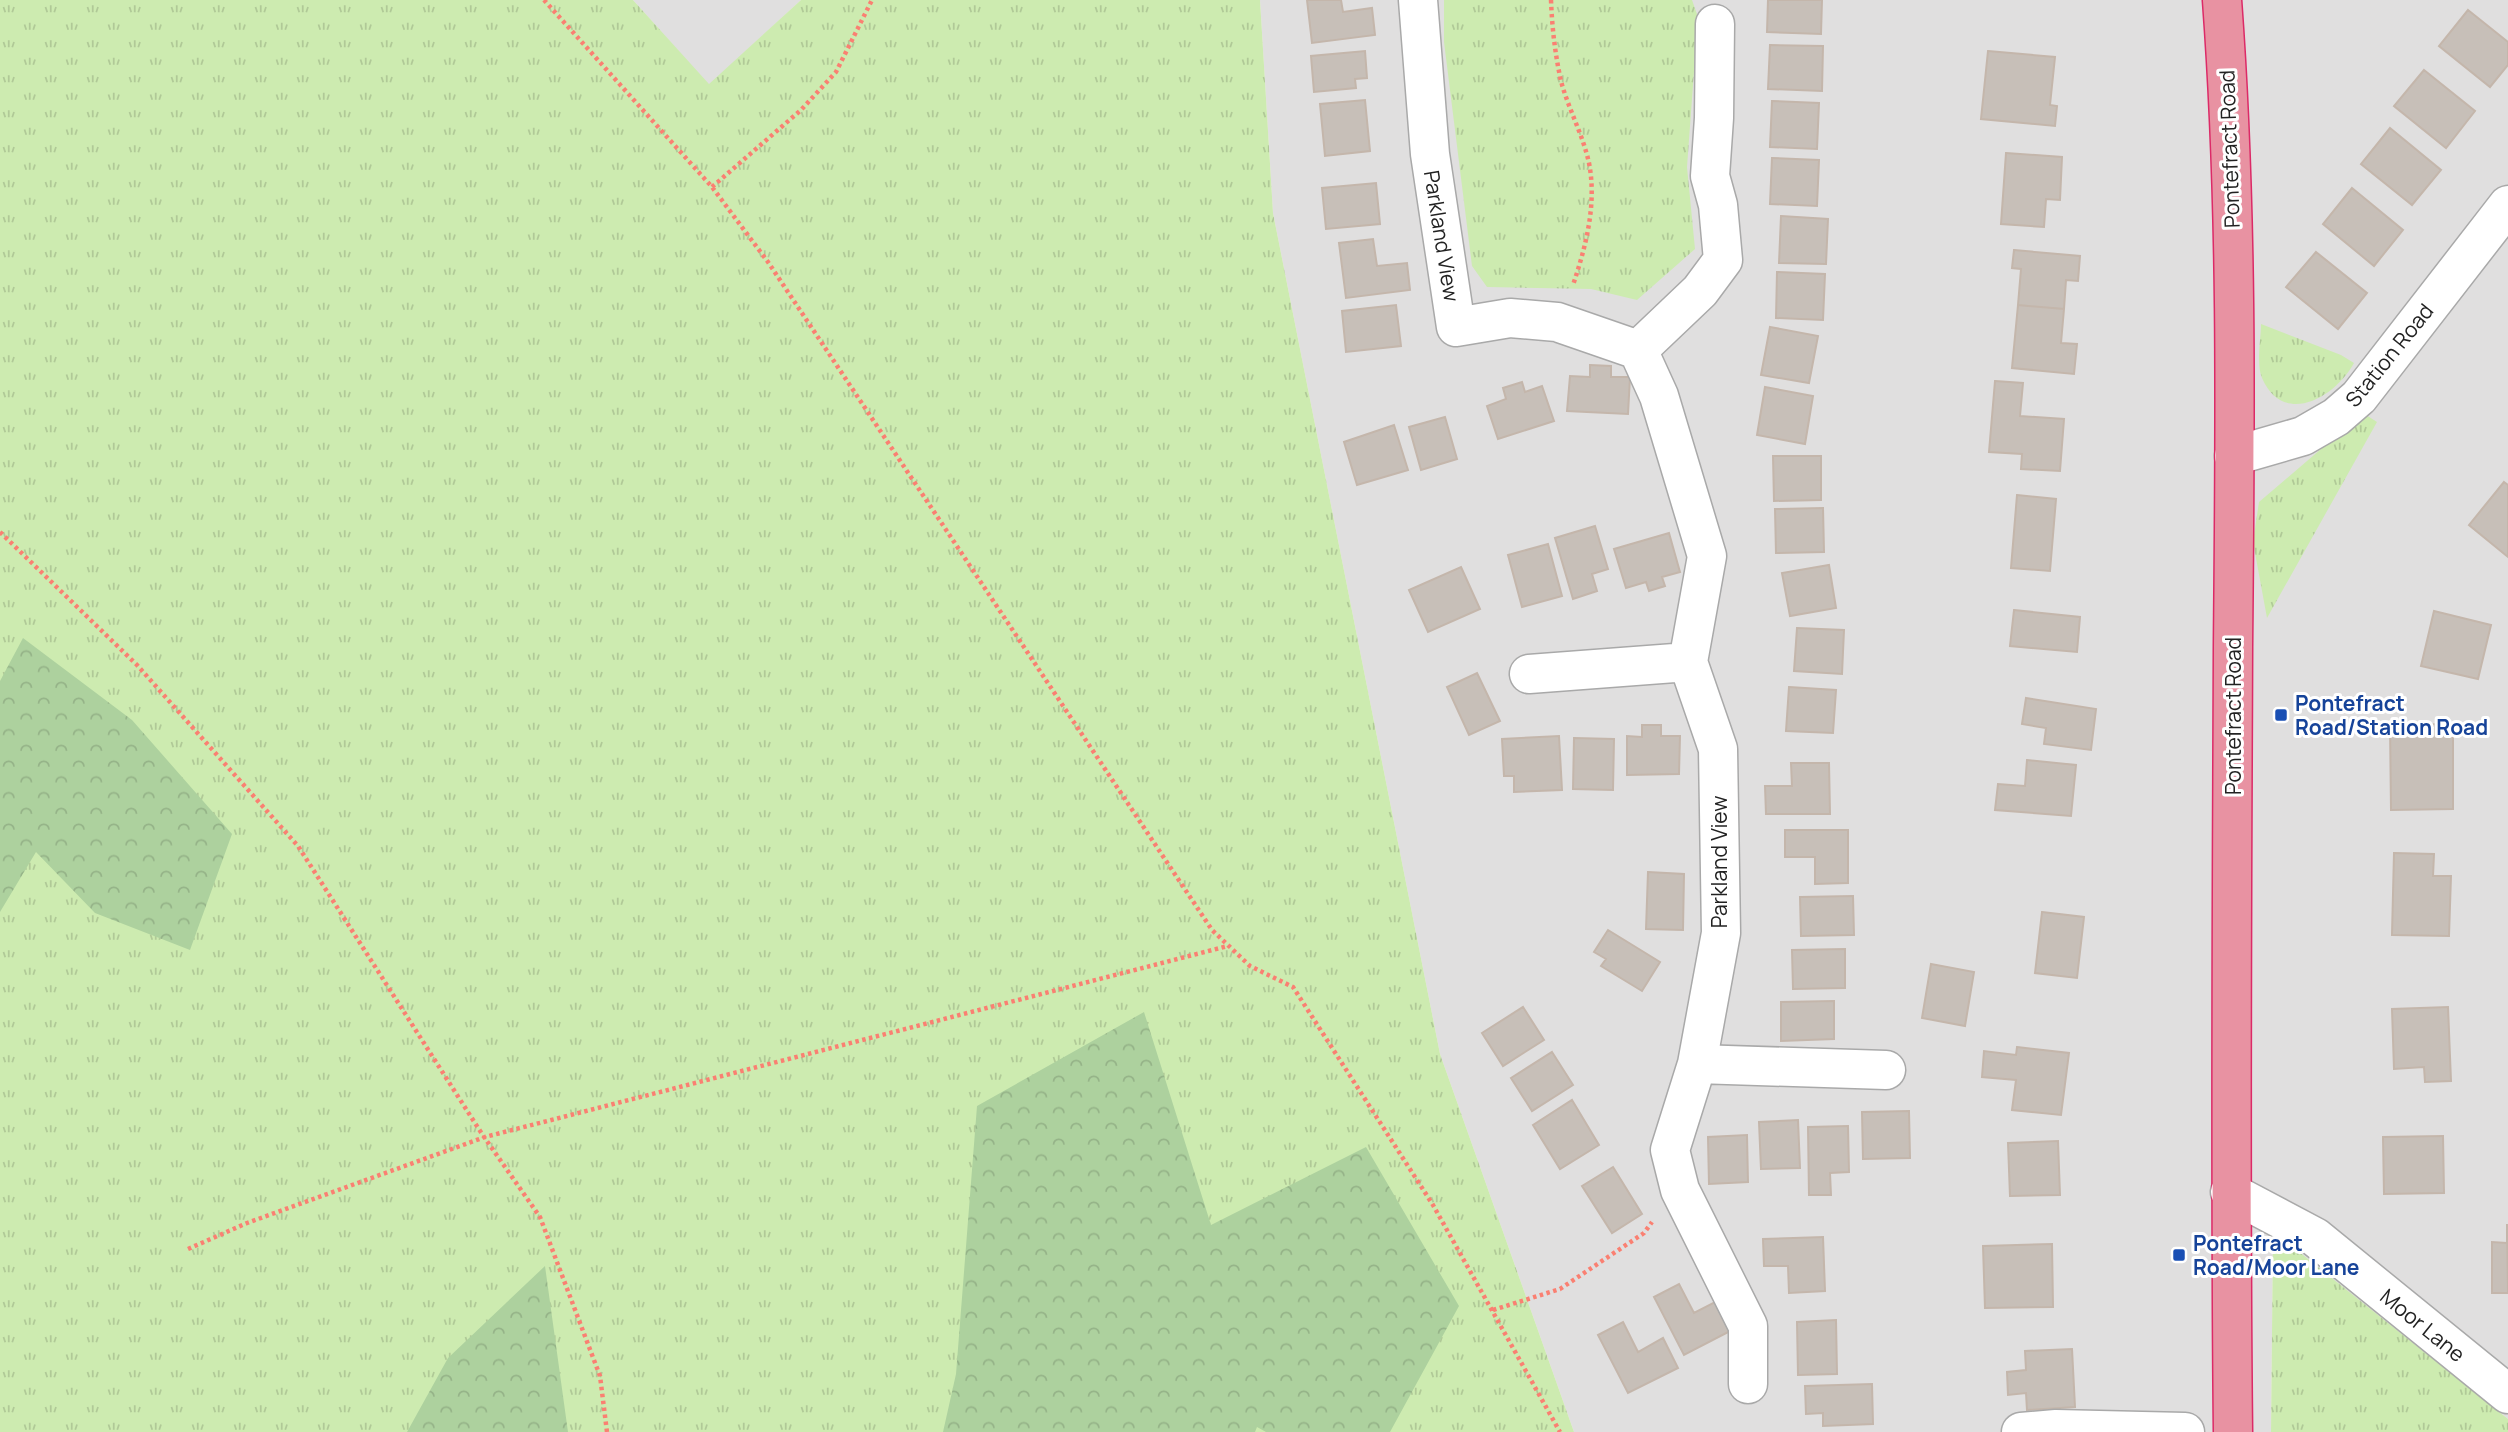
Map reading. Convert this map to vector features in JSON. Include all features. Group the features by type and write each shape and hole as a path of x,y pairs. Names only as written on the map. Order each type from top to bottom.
{"highway":[{"name":"Pontefract Road","path":"2222,0 2229,95 2234,456 2230,1192 2233,1432"}],"street":[{"name":"Parkland View","path":"1418,0 1430,154 1456,327 1510,318 1557,322 1637,350 1659,396 1707,556 1688,662 1718,749 1721,933 1697,1064 1670,1150 1680,1190 1748,1326 1748,1384"},
{"path":"1637,350 1700,291 1723,260 1718,205 1710,176 1715,24"},
{"name":"Station Road","path":"2234,456 2303,436 2336,417 2359,397 2508,205"},
{"path":"1529,674 1688,662"},
{"path":"1697,1064 1886,1070"},
{"name":"Moor Lane","path":"2230,1192 2315,1237 2508,1394"},
{"path":"2021,1432 2056,1429 2185,1432"}],"path":[{"path":"544,0 712,187 768,262 1212,930 1250,966 1293,987 1433,1205 1560,1432"},
{"path":"712,187 801,110 836,72 872,0"},
{"path":"1550,0 1562,81 1589,163 1592,207 1585,249 1557,322"},
{"path":"0,532 137,665 298,846 485,1137 540,1217 600,1376 607,1432"},
{"path":"188,1249 247,1223 485,1137 1228,946"},
{"path":"1493,1310 1560,1289 1644,1233 1655,1218"}],"shaded area":[{"path":"633,0 801,0 709,85"},
{"path":"1260,0 2508,0 2508,1419 2273,1232 2271,1432 1574,1432 1440,1054 1273,213"}],"green space":[{"path":"0,0 633,0 709,84 801,0 1260,0 1273,213 1440,1054 1574,1432 0,1432"},
{"path":"1444,0 1692,0 1698,17 1687,167 1695,249 1637,300 1591,289 1487,287 1472,266 1444,42"},
{"path":"2261,324 2341,355 2354,363 2335,387 2322,396 2295,404 2283,401 2271,393 2260,372"},
{"path":"2363,413 2377,422 2267,618 2253,542 2259,502"},
{"path":"23,638 132,720 232,834 190,950 95,913 36,852 0,912 0,681"},
{"path":"1144,1012 1211,1225 1366,1147 1459,1306 1390,1432 1266,1432 1257,1427 1255,1432 943,1432 956,1374 977,1106"},
{"path":"2273,1231 2508,1419 2508,1432 2271,1432"},
{"path":"545,1266 568,1432 407,1432 448,1358"}],"building":[{"path":"1307,0 1341,0 1343,12 1372,8 1375,35 1312,43"},
{"path":"1768,0 1822,0 1821,34 1767,32"},
{"path":"2468,10 2508,42 2508,65 2490,87 2439,46"},
{"path":"1770,45 1823,46 1822,91 1768,89"},
{"path":"1365,51 1367,78 1355,79 1356,88 1314,92 1311,56"},
{"path":"1988,51 2055,57 2050,105 2057,106 2055,126 1981,119"},
{"path":"2424,70 2475,111 2446,148 2394,106"},
{"path":"1365,100 1370,151 1325,156 1320,104"},
{"path":"1772,101 1819,103 1817,149 1770,147"},
{"path":"2390,128 2441,170 2412,205 2361,164"},
{"path":"2006,153 2062,157 2060,200 2046,199 2044,227 2001,224"},
{"path":"1772,158 1819,160 1817,206 1770,204"},
{"path":"1376,183 1380,224 1326,229 1322,188"},
{"path":"2352,188 2403,230 2374,266 2323,224"},
{"path":"1781,216 1828,219 1826,264 1779,263"},
{"path":"1373,239 1377,266 1407,263 1410,290 1346,298 1339,243"},
{"path":"2014,250 2080,256 2078,281 2066,280 2064,309 2018,305 2021,269 2012,268"},
{"path":"2316,252 2367,293 2338,329 2286,287"},
{"path":"1777,272 1825,274 1823,320 1776,318"},
{"path":"1396,305 1401,346 1346,352 1342,311"},
{"path":"2018,305 2064,309 2061,343 2077,344 2074,374 2012,368"},
{"path":"1770,327 1818,336 1809,383 1761,375"},
{"path":"1590,365 1611,366 1611,377 1630,377 1628,414 1567,411 1570,376 1590,377"},
{"path":"1995,381 2023,383 2020,416 2064,419 2060,471 2021,469 2022,454 1989,452"},
{"path":"1522,382 1525,392 1542,386 1554,421 1498,439 1487,406 1506,399 1503,388"},
{"path":"1765,387 1813,396 1805,444 1757,435"},
{"path":"1445,417 1457,459 1421,470 1409,427"},
{"path":"1394,425 1408,470 1357,485 1344,442"},
{"path":"1773,456 1821,456 1821,500 1774,501"},
{"path":"2504,482 2508,485 2508,557 2469,525"},
{"path":"2017,495 2056,499 2050,571 2011,568"},
{"path":"1823,508 1824,552 1776,553 1775,509"},
{"path":"1595,526 1608,569 1592,574 1597,591 1573,599 1555,538"},
{"path":"1669,533 1680,572 1662,577 1665,586 1649,591 1646,582 1626,588 1614,549"},
{"path":"1548,544 1562,596 1522,607 1508,555"},
{"path":"1829,565 1836,608 1790,616 1782,573"},
{"path":"1461,567 1480,609 1428,632 1409,590"},
{"path":"2014,610 2080,617 2077,652 2010,646"},
{"path":"2434,611 2491,625 2478,679 2421,666"},
{"path":"1797,628 1844,630 1842,674 1794,671"},
{"path":"1477,673 1500,721 1469,735 1447,687"},
{"path":"1789,687 1836,690 1833,733 1786,731"},
{"path":"2026,698 2096,709 2091,750 2044,744 2046,728 2022,724"},
{"path":"2453,724 2453,809 2391,810 2390,725"},
{"path":"1642,725 1661,725 1661,736 1680,736 1679,774 1627,775 1627,736 1642,737"},
{"path":"1559,736 1562,790 1514,792 1514,776 1504,776 1502,739"},
{"path":"1574,738 1614,739 1613,790 1573,789"},
{"path":"2027,760 2076,765 2071,816 1995,810 1998,784 2025,786"},
{"path":"1791,763 1829,763 1830,814 1766,814 1765,786 1792,786"},
{"path":"1785,830 1848,830 1848,883 1815,884 1815,857 1785,857"},
{"path":"2394,853 2434,854 2433,876 2451,876 2449,936 2392,935"},
{"path":"1648,872 1684,874 1683,930 1646,929"},
{"path":"1853,896 1854,935 1801,936 1800,897"},
{"path":"2042,912 2084,917 2077,978 2035,973"},
{"path":"1608,930 1660,962 1642,991 1601,966 1606,959 1594,952"},
{"path":"1845,949 1845,988 1793,989 1792,950"},
{"path":"1931,964 1974,972 1965,1026 1922,1018"},
{"path":"1834,1001 1834,1039 1781,1041 1781,1002"},
{"path":"1523,1007 1544,1040 1503,1066 1482,1033"},
{"path":"2448,1007 2451,1081 2425,1082 2424,1067 2394,1069 2392,1009"},
{"path":"2017,1047 2069,1053 2061,1115 2012,1110 2016,1080 1982,1077 1984,1051 2016,1055"},
{"path":"1552,1052 1573,1085 1532,1111 1511,1078"},
{"path":"1572,1100 1599,1145 1560,1169 1533,1125"},
{"path":"1909,1111 1910,1158 1863,1159 1862,1112"},
{"path":"1798,1120 1800,1168 1761,1169 1759,1122"},
{"path":"1848,1126 1849,1172 1830,1173 1831,1195 1809,1195 1808,1127"},
{"path":"1747,1135 1748,1182 1709,1184 1708,1137"},
{"path":"2443,1136 2444,1193 2384,1194 2383,1137"},
{"path":"2058,1141 2060,1195 2010,1196 2008,1143"},
{"path":"1613,1167 1642,1214 1612,1233 1582,1186"},
{"path":"2507,1224 2508,1293 2492,1293 2492,1242 2507,1243"},
{"path":"1823,1237 1825,1291 1789,1293 1788,1266 1764,1266 1763,1239"},
{"path":"2052,1244 2053,1307 1985,1308 1983,1246"},
{"path":"1679,1284 1694,1313 1719,1300 1734,1329 1684,1355 1654,1297"},
{"path":"1836,1320 1837,1374 1798,1375 1797,1322"},
{"path":"1623,1322 1638,1352 1663,1338 1678,1368 1628,1393 1598,1335"},
{"path":"2072,1349 2075,1407 2027,1410 2026,1393 2008,1395 2007,1372 2026,1370 2025,1351"},
{"path":"1872,1384 1873,1424 1823,1426 1823,1413 1806,1414 1805,1386"}],"place":[{"name":"Pontefract Road/Station Road","path":"2281,715"},
{"name":"Pontefract Road/Moor Lane","path":"2179,1255"}]}
